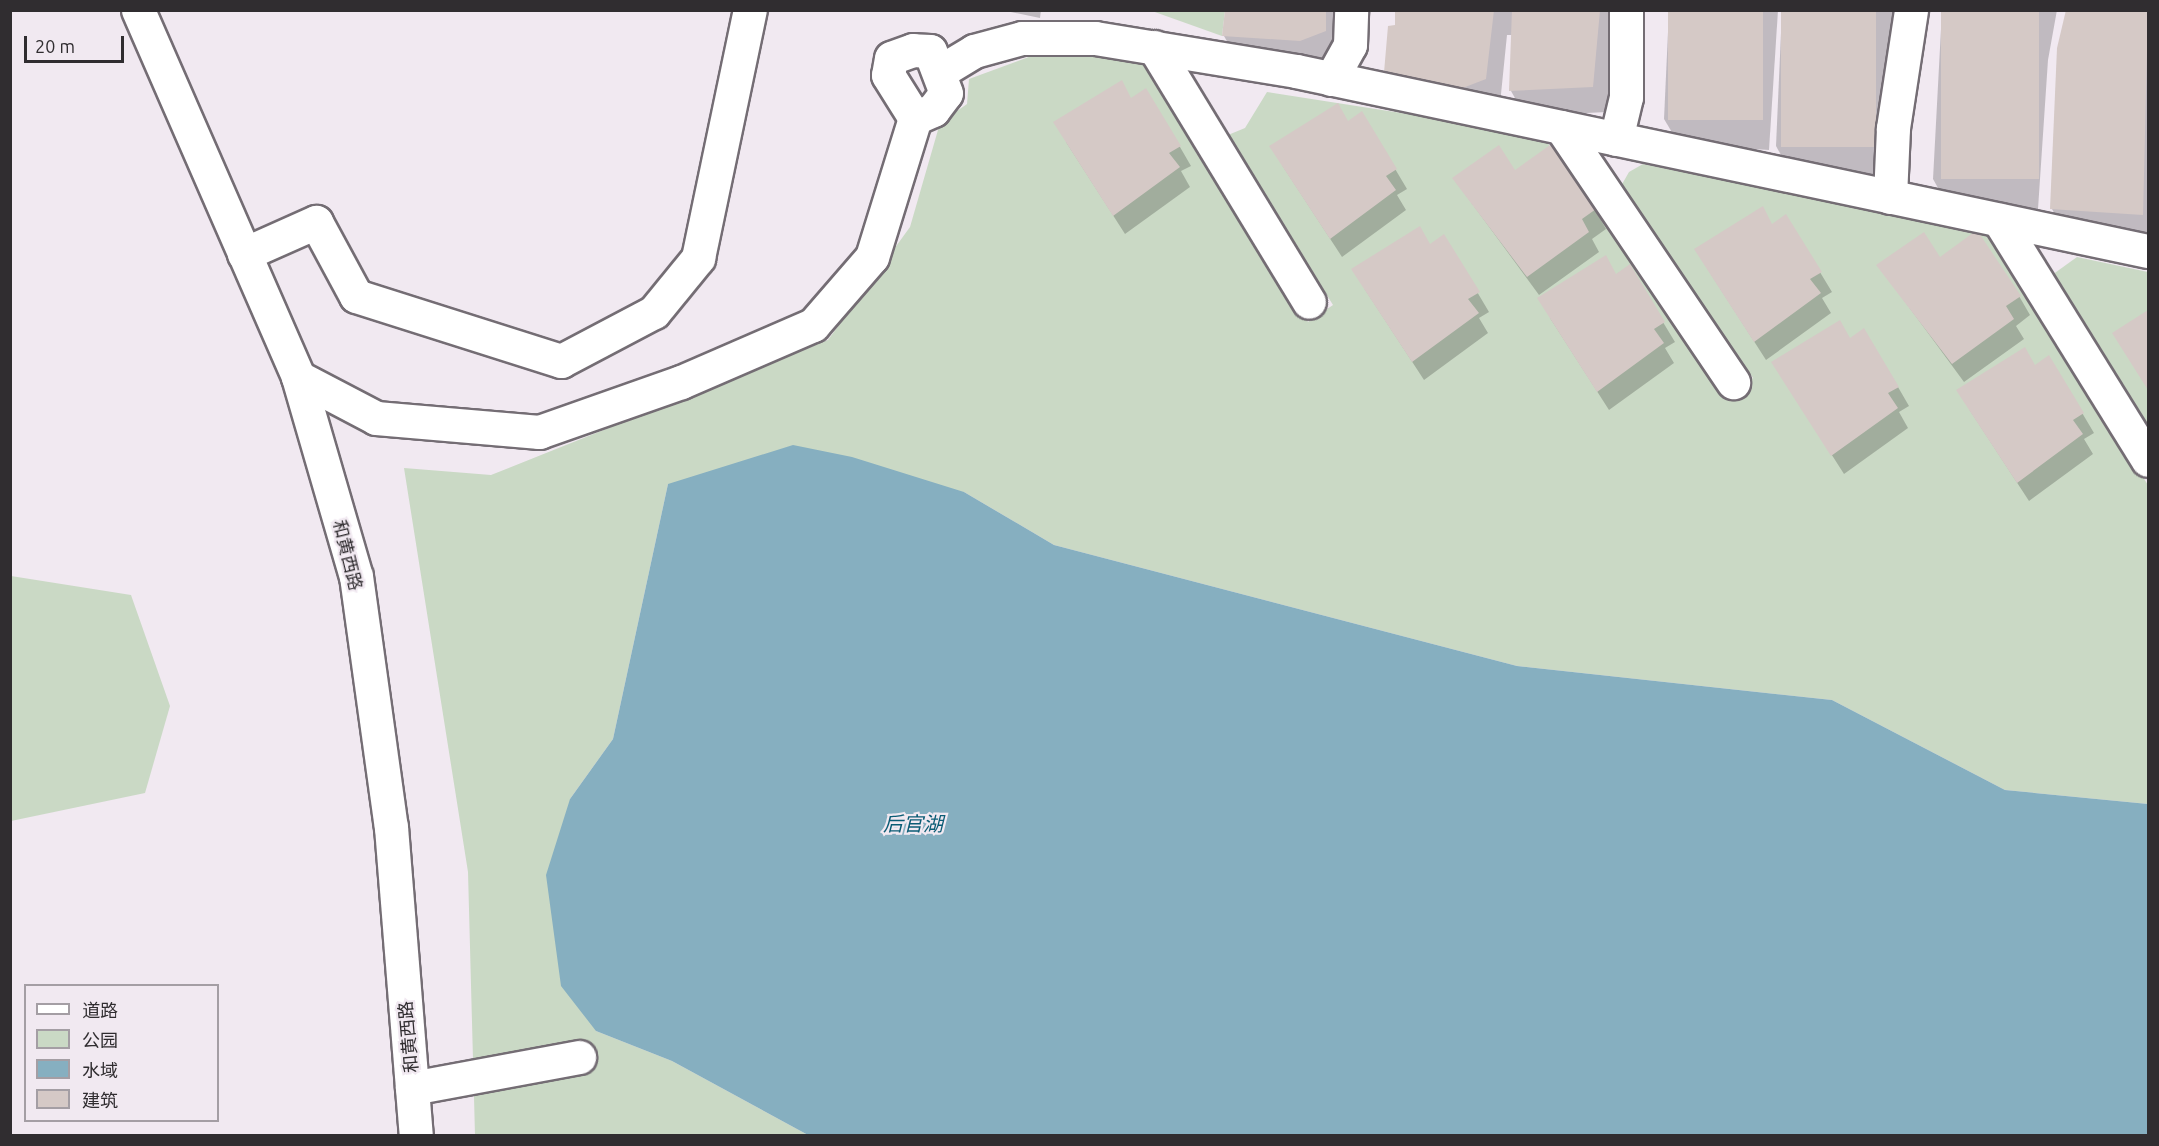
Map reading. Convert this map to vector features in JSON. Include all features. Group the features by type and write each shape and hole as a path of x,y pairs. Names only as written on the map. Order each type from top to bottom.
{"street":[{"name":"和黄西路","path":"138,10 298,377 356,576 391,827 416,1136"},
{"path":"244,254 316,222 356,296 561,361 654,312 698,258 750,10"},
{"path":"1331,79 1350,45 1351,10"},
{"path":"1616,139 1626,97 1626,10"},
{"path":"1890,196 1893,128 1911,10"},
{"path":"941,71 974,51 1022,38 1095,38 1331,79 2148,252"},
{"path":"1154,47 1309,302"},
{"path":"298,377 376,418 539,432 681,382 813,325 872,257 915,118 933,110 946,93 941,71 930,51 913,50 891,58 888,75 915,118"},
{"path":"1561,127 1733,381"},
{"path":"1999,220 2148,460"},
{"path":"412,1088 579,1057"}],"green space":[{"path":"1152,11 1225,11 1222,36"},
{"path":"1084,51 1142,61 1308,322 1333,305 1228,135 1245,128 1267,92 1542,135 1725,394 1753,378 1621,186 1629,172 1643,164 1985,233 2148,485 2148,804 2005,790 1832,700 1517,666 1054,545 964,492 668,484 613,739 570,799 596,1031 672,1061 808,1135 475,1135 468,872 404,468 491,475 828,340 910,227 940,123 967,104 969,79 1034,55"},
{"path":"2077,257 2148,272 2148,446 2052,275"},
{"path":"11,576 131,595 170,706 145,793 11,821"}],"water":[{"name":"后官湖","path":"793,445 852,457 964,492 1054,545 1517,666 1832,700 2005,790 2148,804 2148,1135 808,1135 672,1061 596,1031 561,986 546,875 570,799 613,739 668,484"}],"building":[{"path":"1225,10 1326,10 1326,31 1300,41 1222,36"},
{"path":"1395,10 1494,10 1486,79 1460,89 1383,84 1388,26 1395,25"},
{"path":"1512,10 1600,10 1593,87 1509,91"},
{"path":"1668,10 1763,10 1763,120 1668,120"},
{"path":"1781,10 1876,10 1876,147 1781,147"},
{"path":"1941,10 2039,10 2039,179 1941,179"},
{"path":"2066,10 2148,10 2143,215 2050,209 2057,48"},
{"path":"1122,80 1131,98 1146,88 1181,146 1169,153 1180,167 1113,216 1053,122"},
{"path":"1338,103 1348,121 1362,111 1397,169 1386,176 1396,190 1330,239 1269,146"},
{"path":"1553,143 1596,209 1582,219 1589,232 1527,277 1452,178 1499,145 1515,170"},
{"path":"1763,206 1772,224 1786,214 1822,272 1810,279 1821,293 1754,342 1694,249"},
{"path":"1420,226 1430,244 1444,234 1480,292 1468,299 1479,313 1412,362 1351,269"},
{"path":"1977,230 2021,296 2006,306 2014,319 1952,364 1876,265 1924,232 1940,257"},
{"path":"1606,255 1616,274 1630,264 1665,322 1654,329 1664,343 1597,392 1537,298"},
{"path":"2148,310 2148,390 2112,333"},
{"path":"1840,320 1850,338 1864,328 1899,387 1888,393 1898,408 1831,456 1771,362"},
{"path":"2025,347 2035,365 2049,355 2084,413 2073,420 2083,434 2017,483 1956,390"}]}
